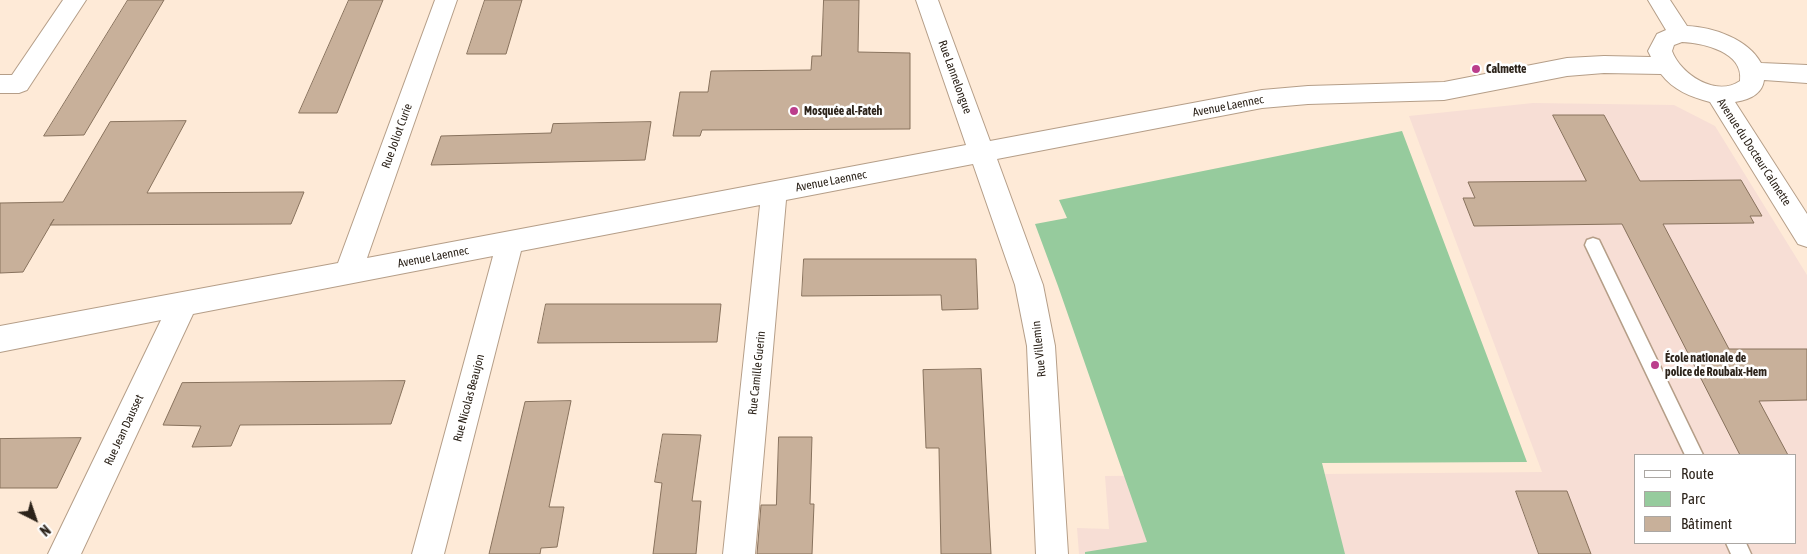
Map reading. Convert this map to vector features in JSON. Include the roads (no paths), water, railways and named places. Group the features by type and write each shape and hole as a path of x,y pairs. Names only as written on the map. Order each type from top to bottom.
{"street":[{"path":"0,84 19,84 75,0"},
{"name":"Rue Joliot Curie","path":"348,273 446,0"},
{"name":"Rue Lannelongue","path":"928,0 983,153"},
{"path":"1658,0 1680,34"},
{"path":"1680,34 1700,35 1723,42 1742,56 1753,71 1751,85 1744,92 1732,95 1717,94 1686,84 1674,76 1665,66 1660,52 1663,43 1680,34"},
{"name":"Avenue Laennec","path":"0,339 1262,99 1290,96 1444,92 1487,85 1567,67 1600,65 1665,66"},
{"path":"1753,71 1807,74"},
{"name":"Avenue du Docteur Calmette","path":"1717,94 1807,236"},
{"name":"Rue Villemin","path":"983,153 1023,263 1033,301 1041,346 1052,554"},
{"name":"Rue Camille Guerin","path":"739,554 774,192"},
{"name":"Rue Nicolas Beaujon","path":"428,554 510,242"},
{"name":"Rue Jean Dausset","path":"64,554 183,305"}],"lane":[{"path":"1594,245 1694,454"}],"place":[{"name":"Calmette","path":"1476,69"},
{"name":"Mosquée al-Fateh","path":"794,111"},
{"name":"École nationale de police de Roubaix-Hem","path":"1655,365"}]}
